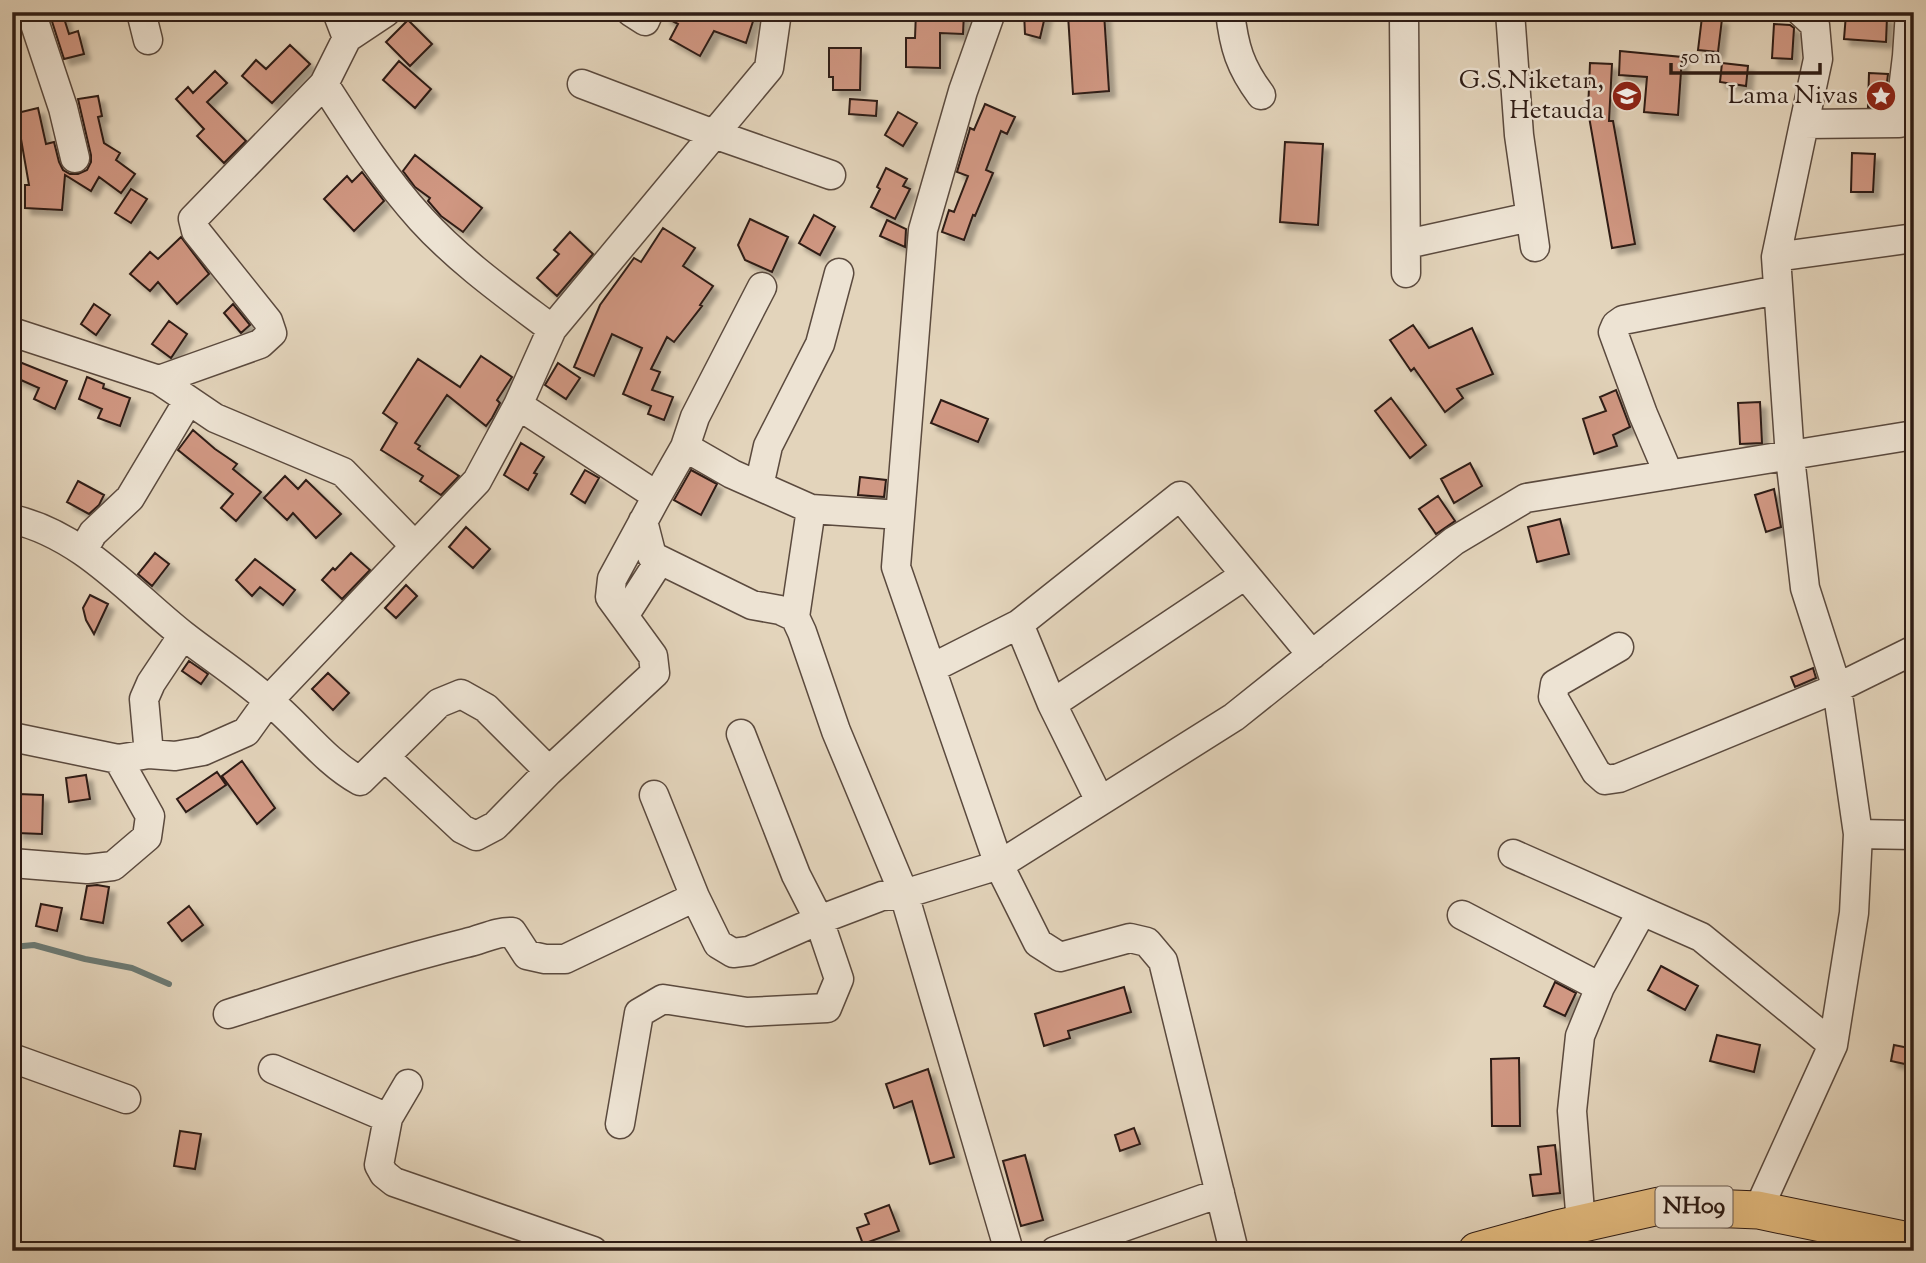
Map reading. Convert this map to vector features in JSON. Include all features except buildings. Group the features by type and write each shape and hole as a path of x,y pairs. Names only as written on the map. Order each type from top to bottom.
{"main road":[{"name":"NH09","path":"1477,1251 1659,1206 1758,1210 1914,1242"}],"street":[{"path":"31,12 63,108 75,158"},
{"path":"141,12 148,40"},
{"path":"159,380 260,344 272,332 268,321 196,231 193,219 324,84 342,25 386,12"},
{"path":"631,12 645,21 649,12"},
{"path":"12,737 118,759 149,754 176,756 203,751 246,732 269,700 477,481 519,405 552,329 769,68 777,12"},
{"path":"991,12 963,90 923,230 896,567 999,865 1038,943 1060,957 1130,938 1147,942 1163,961 1234,1251"},
{"path":"1230,12 1232,35 1244,73 1261,95"},
{"path":"1406,273 1404,17 1408,12"},
{"path":"1510,12 1519,135 1535,247"},
{"path":"1758,1210 1833,1045 1854,913 1858,834 1837,688 1805,588 1790,457 1776,257 1818,59 1815,25 1801,12"},
{"path":"1804,124 1907,123 1910,12"},
{"path":"582,83 831,175"},
{"path":"324,84 368,154 422,220 487,281 552,329"},
{"path":"1407,244 1530,216"},
{"path":"1776,257 1914,238"},
{"path":"759,486 768,446 820,344 839,273"},
{"path":"386,758 463,830 476,836 495,827 548,771 655,673 653,656 610,597 612,579 685,447 695,417 762,287"},
{"path":"1669,475 1613,332 1616,325 1623,320 1779,290"},
{"path":"12,332 159,380 215,418 343,472 415,546"},
{"path":"83,550 93,533 130,498 188,401"},
{"path":"519,405 657,496"},
{"path":"654,795 695,897 718,944 733,953 749,951 882,895 904,894 999,865 1234,717 1454,541 1526,498 1914,435"},
{"path":"685,447 732,474 811,509 900,515"},
{"path":"932,668 1019,624 1180,496 1312,655"},
{"path":"794,617 811,509"},
{"path":"12,519 34,524 83,550 183,635 269,700 341,770 360,781 439,703 461,694 486,708 548,771"},
{"path":"643,522 652,556 752,605 780,610 794,617 802,632 836,731 904,894 1009,1251"},
{"path":"624,616 660,560"},
{"path":"1052,704 1245,575"},
{"path":"1019,624 1052,704 1100,801"},
{"path":"149,754 144,699 151,683 183,635"},
{"path":"1619,647 1555,684 1552,690 1553,697 1596,772 1605,780 1619,778 1837,688 1914,650"},
{"path":"620,1124 639,1013 663,999 747,1012 827,1008 839,979 819,920 796,875 741,734"},
{"path":"12,863 87,869 113,866 147,837 150,816 118,759"},
{"path":"1858,834 1914,835"},
{"path":"1513,855 1701,937 1833,1045"},
{"path":"228,1014 394,961 487,938 502,931 512,932 527,955 565,959 695,897"},
{"path":"1581,1224 1572,1111 1580,1036 1600,987 1642,911"},
{"path":"1462,915 1600,987"},
{"path":"12,1058 127,1099"},
{"path":"273,1069 388,1118"},
{"path":"408,1084 388,1118 380,1165 384,1174 394,1182 480,1214 593,1251"},
{"path":"1055,1251 1220,1193"}],"waterway":[{"path":"12,947 34,945 132,968 169,984"}],"place":[{"name":"G.S.Niketan, Hetauda","path":"1627,96"},
{"name":"Lama Nivas","path":"1881,96"}]}
